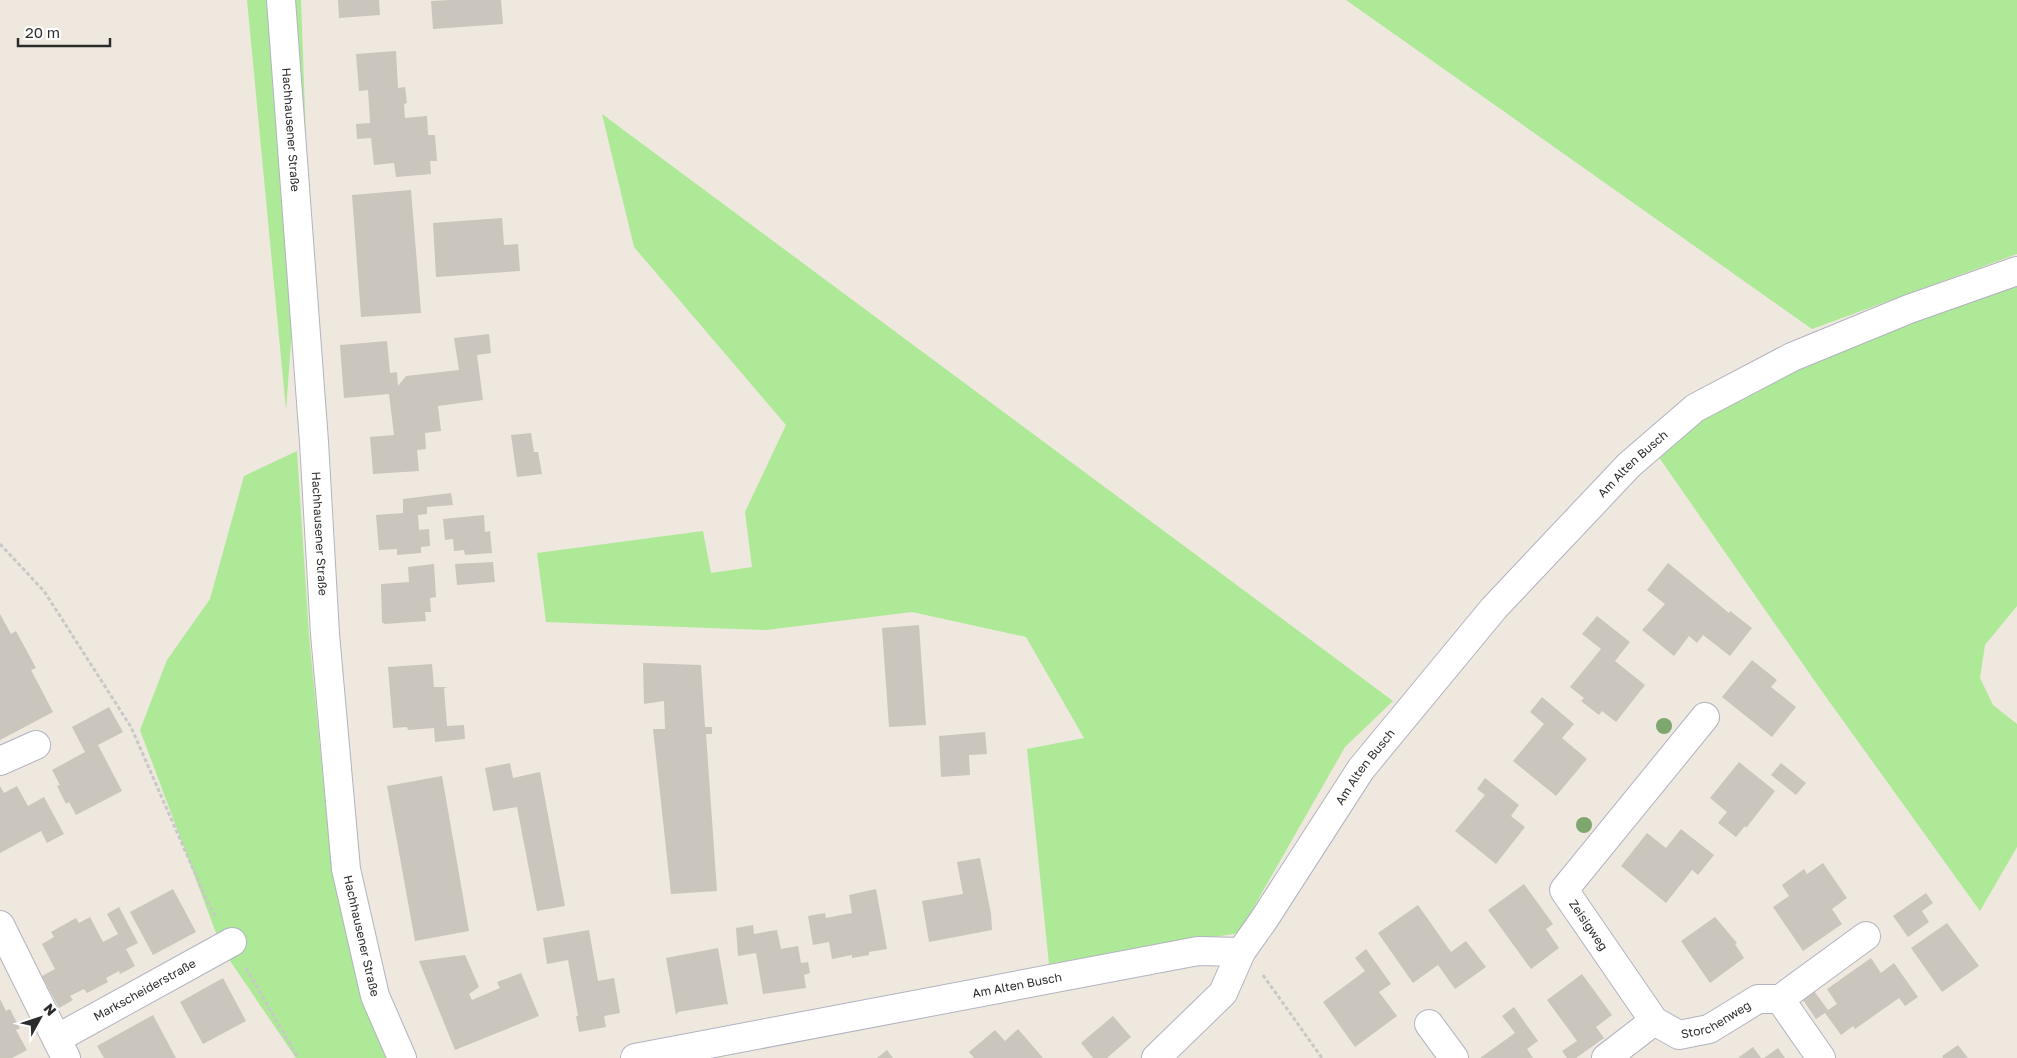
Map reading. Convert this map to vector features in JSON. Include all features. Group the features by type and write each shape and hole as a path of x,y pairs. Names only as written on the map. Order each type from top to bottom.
{"street":[{"name":"Hachhausener Straße","path":"281,0 314,442 325,634 346,869 375,996 402,1058"},
{"name":"Am Alten Busch","path":"635,1058 1198,951 1241,952 1361,769 1494,608 1629,465 1694,408 1792,357 1909,309 2017,271"},
{"name":"Zeisigweg","path":"1654,1021 1564,890 1705,717"},
{"path":"0,761 36,745"},
{"name":"Markscheiderstraße","path":"0,925 62,1048 232,942"},
{"path":"1821,1058 1780,999 1866,936"},
{"path":"1156,1058 1223,993 1241,952"},
{"name":"Storchenweg","path":"1654,1021 1679,1035 1709,1029 1758,999 1780,999"},
{"path":"1606,1058 1654,1021"},
{"path":"1429,1024 1454,1058"}],"path":[{"path":"0,544 44,591 131,727 208,903 298,1058"},
{"path":"1241,952 1256,965 1322,1058"}],"green space":[{"path":"247,0 301,0 306,138 286,410"},
{"path":"1346,0 2017,0 2017,254 1812,329"},
{"path":"602,114 1393,701 1345,747 1239,933 1049,964 1027,749 1084,738 1026,637 912,612 766,630 546,622 537,553 703,531 711,573 752,567 745,512 786,425 634,247"},
{"path":"2017,284 2017,606 1985,645 1980,678 1993,705 2017,724 2017,847 1980,911 1821,690 1658,456 1686,430 1753,387 1818,357"},
{"path":"297,451 309,635 332,870 362,1000 386,1058 296,1058 222,949 140,730 167,660 210,599 244,476"}],"building":[{"path":"338,0 379,0 380,15 339,18"},
{"path":"501,0 503,24 433,29 431,1"},
{"path":"396,51 398,88 405,87 407,103 404,104 405,118 427,116 428,135 435,135 437,161 430,161 431,174 396,177 394,163 374,165 371,138 357,139 356,124 370,123 370,121 368,90 359,91 356,54"},
{"path":"411,190 421,313 361,317 352,195"},
{"path":"502,218 504,245 518,244 520,271 436,277 433,223"},
{"path":"489,334 491,353 477,355 483,400 438,406 441,431 425,433 426,449 417,450 419,471 373,474 370,437 394,435 389,394 344,398 340,345 387,341 390,373 397,372 398,386 406,376 459,370 454,338"},
{"path":"531,433 534,452 538,452 542,474 517,477 511,435"},
{"path":"451,493 453,505 427,507 427,514 418,515 419,530 429,529 430,546 421,547 421,553 397,555 397,549 379,550 376,515 403,513 403,499"},
{"path":"484,515 485,532 490,531 492,553 465,555 464,550 454,551 453,539 445,540 443,519"},
{"path":"493,562 495,582 457,585 455,564"},
{"path":"1668,563 1729,613 1730,611 1752,628 1730,656 1703,635 1697,643 1689,636 1674,656 1642,630 1665,604 1647,590"},
{"path":"434,564 436,597 430,598 431,612 425,612 426,621 385,624 382,622 381,584 409,582 408,567"},
{"path":"0,614 11,634 16,631 36,668 31,670 53,712 0,740"},
{"path":"1597,616 1630,642 1615,661 1645,685 1616,722 1602,711 1599,715 1581,701 1584,698 1570,687 1601,649 1582,634"},
{"path":"919,625 926,725 889,727 882,628"},
{"path":"1752,660 1777,680 1771,687 1796,707 1772,737 1722,697"},
{"path":"643,663 701,665 705,727 712,727 712,734 706,734 717,891 671,894 653,729 665,729 664,701 644,704"},
{"path":"432,664 434,687 448,687 444,688 447,726 464,725 465,739 435,742 434,728 408,730 407,727 393,728 388,667"},
{"path":"1542,697 1574,724 1562,738 1587,759 1556,796 1513,761 1544,724 1530,712"},
{"path":"109,707 123,732 98,745 122,791 76,815 69,802 66,804 57,786 60,785 52,770 85,752 72,727"},
{"path":"985,732 987,754 969,755 970,775 941,777 939,736"},
{"path":"1739,762 1775,791 1746,828 1745,826 1736,837 1718,823 1727,812 1710,798"},
{"path":"510,763 513,778 540,772 565,906 537,911 517,807 493,811 485,768"},
{"path":"1781,763 1806,783 1796,795 1771,775"},
{"path":"442,776 469,931 415,941 387,786"},
{"path":"1485,778 1519,805 1511,816 1525,827 1496,864 1455,831 1485,795 1477,789"},
{"path":"0,786 4,793 17,786 28,806 44,797 64,834 47,843 41,831 0,853"},
{"path":"1681,829 1714,855 1698,875 1692,870 1666,903 1621,866 1647,833 1666,848"},
{"path":"980,858 991,914 992,930 929,942 922,901 963,894 957,862"},
{"path":"1823,863 1847,898 1832,909 1842,924 1803,951 1773,907 1789,896 1782,885 1804,869 1807,874"},
{"path":"1524,884 1553,924 1546,929 1559,948 1531,969 1488,910"},
{"path":"173,889 196,932 153,955 130,912"},
{"path":"876,889 887,949 869,952 869,955 852,958 852,955 832,959 829,942 813,945 808,916 825,913 826,918 852,913 849,895"},
{"path":"1926,893 1933,903 1922,911 1929,922 1908,937 1893,916"},
{"path":"1418,905 1451,952 1466,941 1486,967 1455,989 1438,965 1413,983 1378,933"},
{"path":"119,907 138,943 126,949 135,966 120,974 119,971 106,978 108,982 87,993 84,989 70,996 73,1000 59,1008 42,976 55,969 42,944 54,937 51,932 76,918 79,923 90,917 103,942 118,934 107,914"},
{"path":"1715,917 1737,943 1735,944 1744,958 1710,983 1681,941"},
{"path":"1947,923 1979,966 1942,992 1911,948"},
{"path":"753,925 754,934 777,930 781,949 798,946 801,963 808,962 810,973 804,975 806,988 763,994 756,953 738,956 736,928"},
{"path":"589,930 598,981 614,978 620,1013 604,1016 606,1027 579,1032 568,960 547,964 543,938"},
{"path":"718,948 728,1005 678,1012 676,1015 666,958"},
{"path":"1366,949 1391,984 1379,992 1397,1016 1355,1047 1323,1002 1365,971 1355,958"},
{"path":"465,955 479,987 469,994 472,1000 500,988 497,982 521,973 539,1016 455,1050 419,961"},
{"path":"1871,958 1881,973 1894,963 1918,997 1905,1006 1899,998 1855,1029 1853,1026 1841,1035 1825,1013 1816,1019 1803,1000 1814,991 1828,1010 1837,1004 1827,989"},
{"path":"1582,974 1612,1015 1596,1027 1604,1038 1576,1058 1567,1058 1562,1051 1577,1041 1547,1000"},
{"path":"223,978 246,1021 203,1044 180,1002"},
{"path":"0,999 6,1011 10,1009 20,1028 16,1030 27,1050 12,1058 0,1058"},
{"path":"1514,1007 1538,1041 1527,1049 1533,1058 1480,1058 1515,1033 1502,1016"},
{"path":"153,1015 176,1058 104,1058 97,1046"},
{"path":"1113,1016 1131,1037 1107,1058 1093,1058 1081,1043"},
{"path":"1018,1029 1043,1058 974,1058 969,1052 995,1030 1005,1041"},
{"path":"1958,1045 1968,1058 1943,1058 1942,1056"},
{"path":"1753,1047 1761,1058 1738,1058"},
{"path":"1778,1048 1785,1058 1764,1058"},
{"path":"887,1050 893,1058 877,1058"}]}
